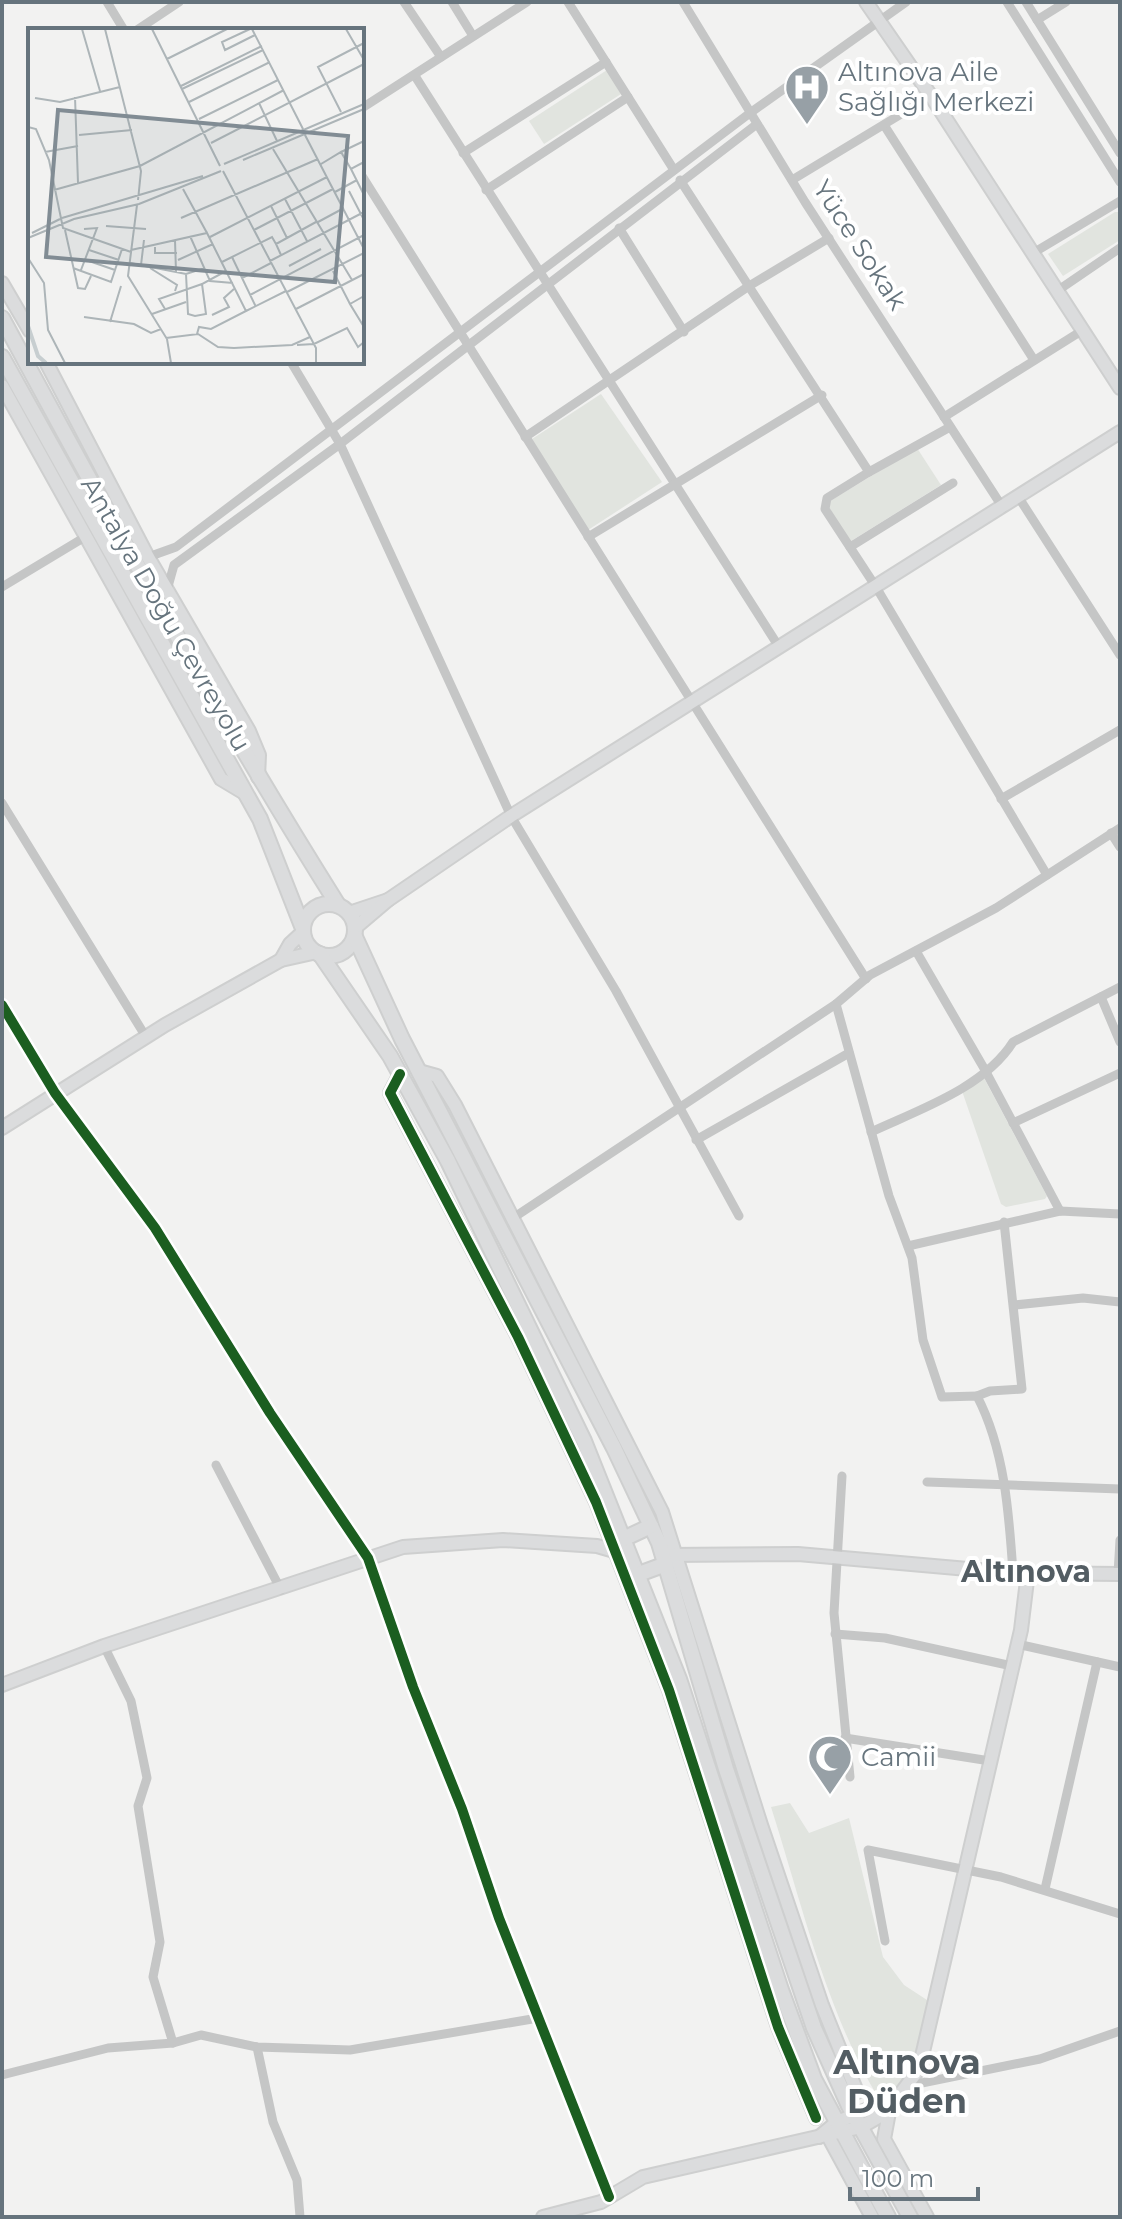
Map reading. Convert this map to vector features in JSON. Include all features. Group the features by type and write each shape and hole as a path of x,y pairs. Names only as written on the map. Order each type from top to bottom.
{"main road":[{"name":"Antalya Doğu Çevreyolu","path":"2,318 127,550 258,777 343,909"},
{"name":"Antalya Doğu Çevreyolu","path":"2,357 260,819 303,929"},
{"path":"888,2217 831,2132 679,1679 636,1575 621,1549 584,1441 544,1353 400,1074 318,953 307,944 303,929 315,907 343,909 419,1071 668,1558 730,1780 814,2028 858,2121 910,2217"},
{"path":"318,953 336,954 355,933"},
{"path":"621,1549 651,1526"},
{"path":"636,1575 668,1558"}],"street":[{"path":"107,2 123,28"},
{"path":"140,28 179,2"},
{"path":"404,2 441,57"},
{"path":"452,2 473,36"},
{"path":"364,107 527,2"},
{"path":"568,2 674,170"},
{"name":"Yüce Sokak","path":"683,2 792,180 1003,508"},
{"path":"866,2 931,96 1120,388"},
{"path":"148,557 176,547 750,113 906,2"},
{"path":"1007,2 1120,182"},
{"path":"1026,2 1120,153"},
{"path":"1037,20 1066,2"},
{"path":"463,153 606,62"},
{"path":"415,76 779,647"},
{"path":"792,180 931,96"},
{"path":"486,190 628,97"},
{"path":"167,590 174,565 340,444 680,180 757,124"},
{"path":"884,125 1034,360"},
{"path":"364,179 866,979"},
{"path":"680,180 869,472"},
{"path":"1033,253 1120,201"},
{"path":"619,228 684,332"},
{"path":"525,437 749,286 829,238"},
{"path":"1057,291 1120,248"},
{"path":"2,283 28,324"},
{"path":"944,417 1083,330"},
{"path":"47,364 148,557 249,731 259,755 258,777"},
{"path":"292,364 340,444 511,816 616,991 677,1108 739,1216"},
{"path":"2,386 221,779 246,794"},
{"path":"588,537 822,395"},
{"path":"950,427 869,472 824,504 1047,875"},
{"path":"355,933 388,900 511,816 1120,432"},
{"path":"850,547 953,483"},
{"path":"1019,498 1120,655"},
{"path":"2,587 85,537"},
{"path":"1109,637 1120,630"},
{"path":"1001,799 1120,730"},
{"path":"2,803 146,1037"},
{"path":"513,1218 836,1004 866,979 996,908 1116,830 1120,847"},
{"path":"343,909 388,900"},
{"path":"281,960 303,929"},
{"path":"916,951 985,1070 1060,1211"},
{"path":"2,1128 146,1037 281,960 318,953"},
{"path":"871,1132 957,1091 1005,1055 1013,1042 1120,987"},
{"path":"1101,997 1120,1042"},
{"path":"836,1004 871,1132 908,1246 923,1340 942,1397 977,1396 990,1391 1022,1389 1004,1222"},
{"path":"2,1005 55,1093 155,1228 270,1413 368,1558 538,2018 609,2197"},
{"path":"696,1140 849,1053"},
{"path":"419,1071 437,1076 513,1218 662,1512 668,1558 707,1663 822,2005 857,2092"},
{"path":"1013,1123 1120,1073"},
{"path":"908,1246 1060,1211 1120,1214"},
{"path":"1015,1305 1083,1298 1120,1302"},
{"path":"977,1396 986,1413 1004,1487 1013,1573"},
{"path":"216,1465 281,1590"},
{"path":"842,1476 835,1634 850,1777"},
{"path":"927,1482 1120,1489"},
{"path":"2,1685 104,1646 281,1590 403,1547 503,1540 621,1549 778,2027 816,2118"},
{"path":"668,1558 715,1552 837,1558 1013,1573 1119,1574 1120,1540"},
{"path":"858,2121 898,2097 919,2069 1017,1644 1028,1572"},
{"path":"835,1634 885,1638 1012,1666"},
{"path":"1017,1644 1120,1667"},
{"path":"104,1646 131,1701 147,1778 138,1806 160,1942 153,1977 173,2043"},
{"path":"1045,1889 1097,1662"},
{"path":"845,1738 990,1761"},
{"path":"885,1941 868,1850 966,1868 1119,1911"},
{"path":"814,2028 822,2005"},
{"path":"2,2075 108,2048 173,2043 201,2035 257,2047 350,2050 538,2018"},
{"path":"778,2027 800,2042"},
{"path":"907,2086 1040,2059 1120,2031"},
{"path":"257,2047 273,2122 297,2180 300,2217"},
{"path":"543,2217 609,2197 643,2177 831,2132 889,2112 897,2106 898,2097"},
{"path":"889,2112 884,2139 927,2217"},
{"path":"831,2132 872,2217"}],"shaded area":[{"path":"607,70 621,94 544,144 529,121"},
{"path":"1115,212 1120,212 1120,240 1063,276 1048,254"},
{"path":"601,394 662,482 588,530 532,439"},
{"path":"917,448 941,485 851,541 847,540 827,503"},
{"path":"984,1078 1047,1196 1045,1199 1006,1207 1001,1204 962,1091"},
{"path":"790,1803 809,1833 849,1818 883,1957 904,1985 927,2000 922,2044 912,2072 893,2093 879,2099 860,2065 830,1994 771,1807"}],"cycle path":[{"path":"2,1005 55,1093 155,1228 270,1413 368,1558 413,1687 462,1809 499,1918 609,2197"},
{"path":"400,1074 390,1093 518,1337 596,1502 669,1690 778,2027 816,2118"}],"place":[{"name":"Altınova Aile Sağlığı Merkezi","path":"807,126"},
{"name":"Camii","path":"830,1796"}],"district":[{"name":"Altınova","path":"1026,1571"},
{"name":"Altınova Düden","path":"907,2082"}]}
